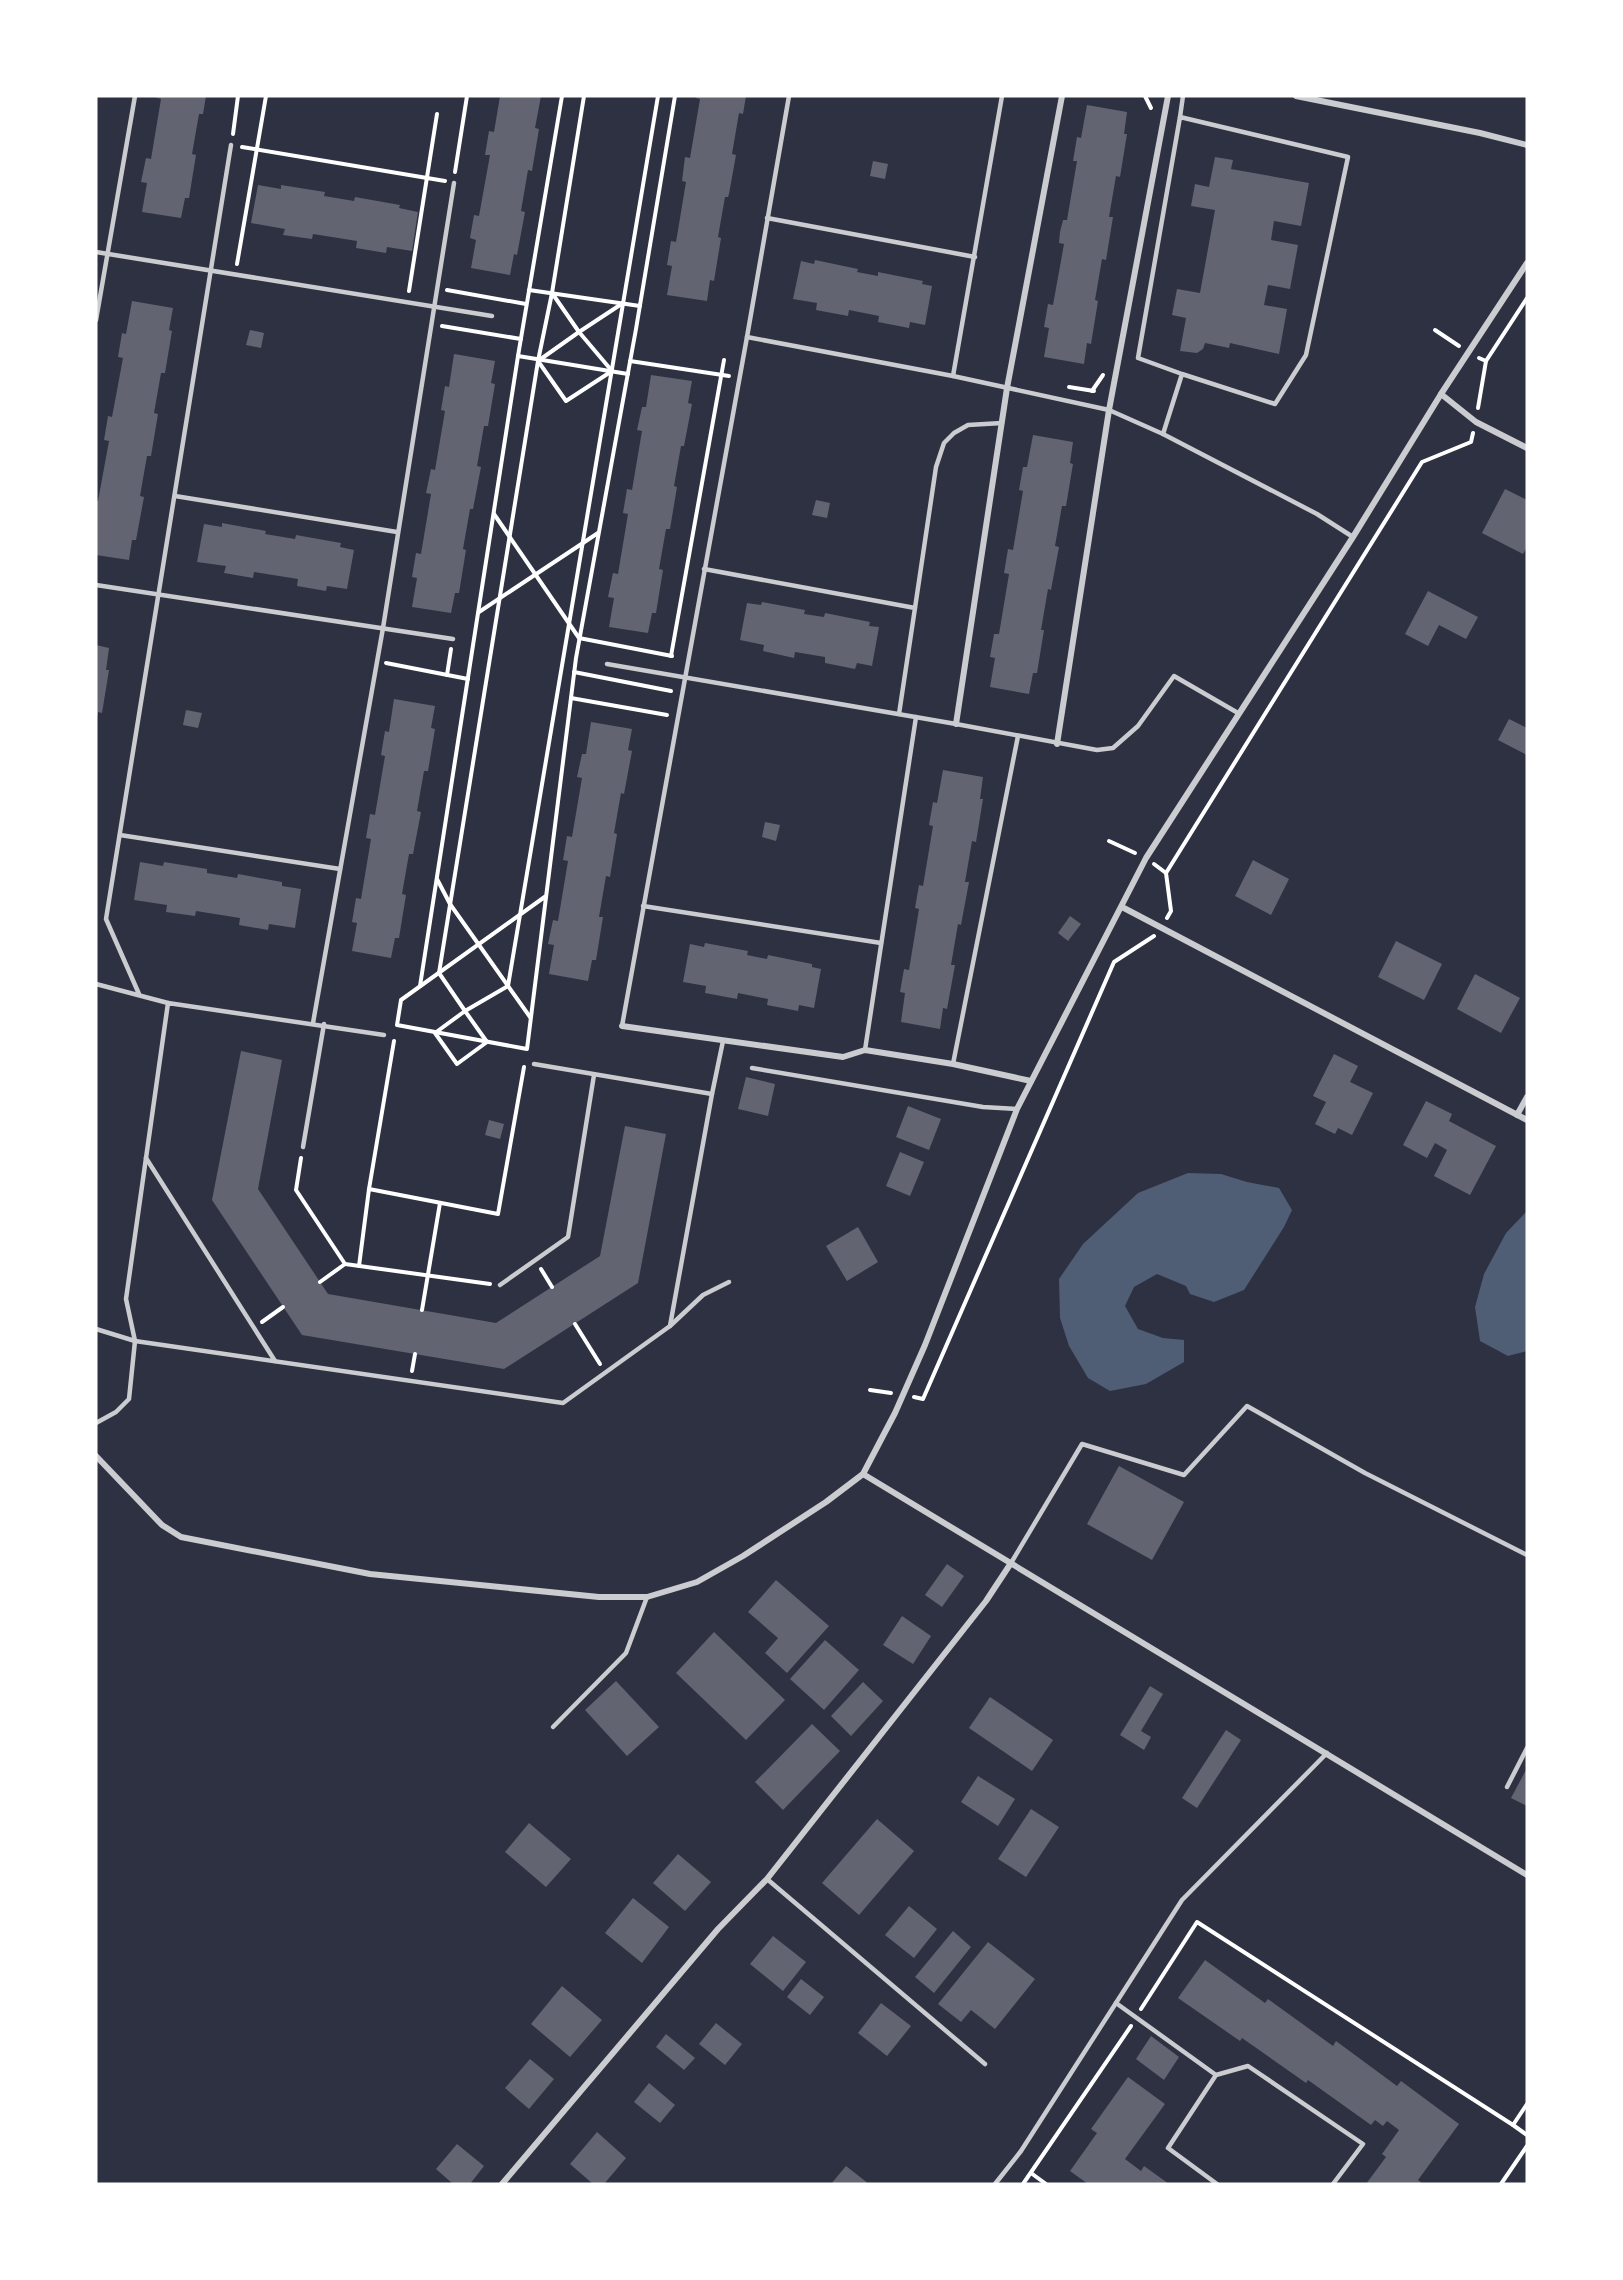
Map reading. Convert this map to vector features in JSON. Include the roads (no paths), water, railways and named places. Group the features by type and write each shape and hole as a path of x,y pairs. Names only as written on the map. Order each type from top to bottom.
{"street":[{"path":"956,724 1007,388 1062,96"},
{"path":"1058,744 1109,410 1168,96"},
{"path":"1296,96 1480,133 1527,145"},
{"path":"97,1459 162,1525 181,1537 370,1574 599,1597 646,1597 697,1582 743,1556 826,1502 863,1474 904,1394 925,1345 1017,1109 1146,858 1527,263"},
{"path":"1441,394 1476,422 1527,448"},
{"path":"1122,907 1527,1120"},
{"path":"622,1026 843,1057 865,1050 953,1064 1030,1081"},
{"path":"1518,1115 1527,1097"},
{"path":"863,1474 1527,1875"},
{"path":"502,2184 718,1929 767,1879 986,1601 1011,1563"}],"lane":[{"path":"96,320 135,96"},
{"path":"622,1026 789,96"},
{"path":"953,376 1002,96"},
{"path":"1179,117 1348,157 1306,355 1275,404 1138,358 1179,117 1183,96"},
{"path":"139,994 106,919 231,145"},
{"path":"313,1023 383,628 454,183"},
{"path":"767,218 975,257"},
{"path":"96,252 492,316"},
{"path":"747,337 953,376 1109,410 1163,434 1317,514 1353,537"},
{"path":"1163,434 1182,374"},
{"path":"899,714 936,467 944,443 954,433 968,425 1002,423"},
{"path":"175,496 397,532"},
{"path":"704,569 915,608"},
{"path":"96,585 453,639"},
{"path":"607,664 1097,750 1113,748 1138,726 1174,676 1238,713"},
{"path":"865,1050 916,717"},
{"path":"953,1064 1018,736"},
{"path":"120,835 340,869"},
{"path":"643,906 881,943"},
{"path":"96,984 168,1002 324,1024 384,1035"},
{"path":"96,1423 116,1412 129,1399 135,1341 126,1299 168,1002"},
{"path":"303,1147 324,1024"},
{"path":"670,1326 723,1041"},
{"path":"534,1065 712,1094"},
{"path":"752,1068 983,1107 1017,1109"},
{"path":"500,1285 568,1237 594,1075"},
{"path":"146,1158 275,1361"},
{"path":"96,1329 135,1341 562,1403 670,1326 703,1295 729,1282"},
{"path":"1011,1563 1082,1444 1184,1474 1247,1406 1365,1473 1527,1556"},
{"path":"553,1727 626,1653 646,1597"},
{"path":"1507,1787 1527,1748"},
{"path":"995,2184 1021,2151 1182,1900 1326,1753"},
{"path":"767,1879 985,2064"},
{"path":"1116,2003 1216,2075"},
{"path":"1217,2184 1168,2148 1216,2075 1248,2066 1363,2144 1333,2184"}],"water":[{"path":"1188,1173 1221,1174 1279,1188 1292,1210 1284,1227 1244,1290 1214,1302 1190,1294 1186,1286 1157,1274 1134,1287 1125,1306 1138,1329 1163,1338 1184,1340 1184,1362 1146,1384 1110,1391 1088,1378 1069,1346 1060,1318 1059,1279 1083,1244 1138,1193"},
{"path":"1527,1211 1527,1351 1508,1356 1480,1341 1475,1307 1484,1274 1506,1233"}]}
